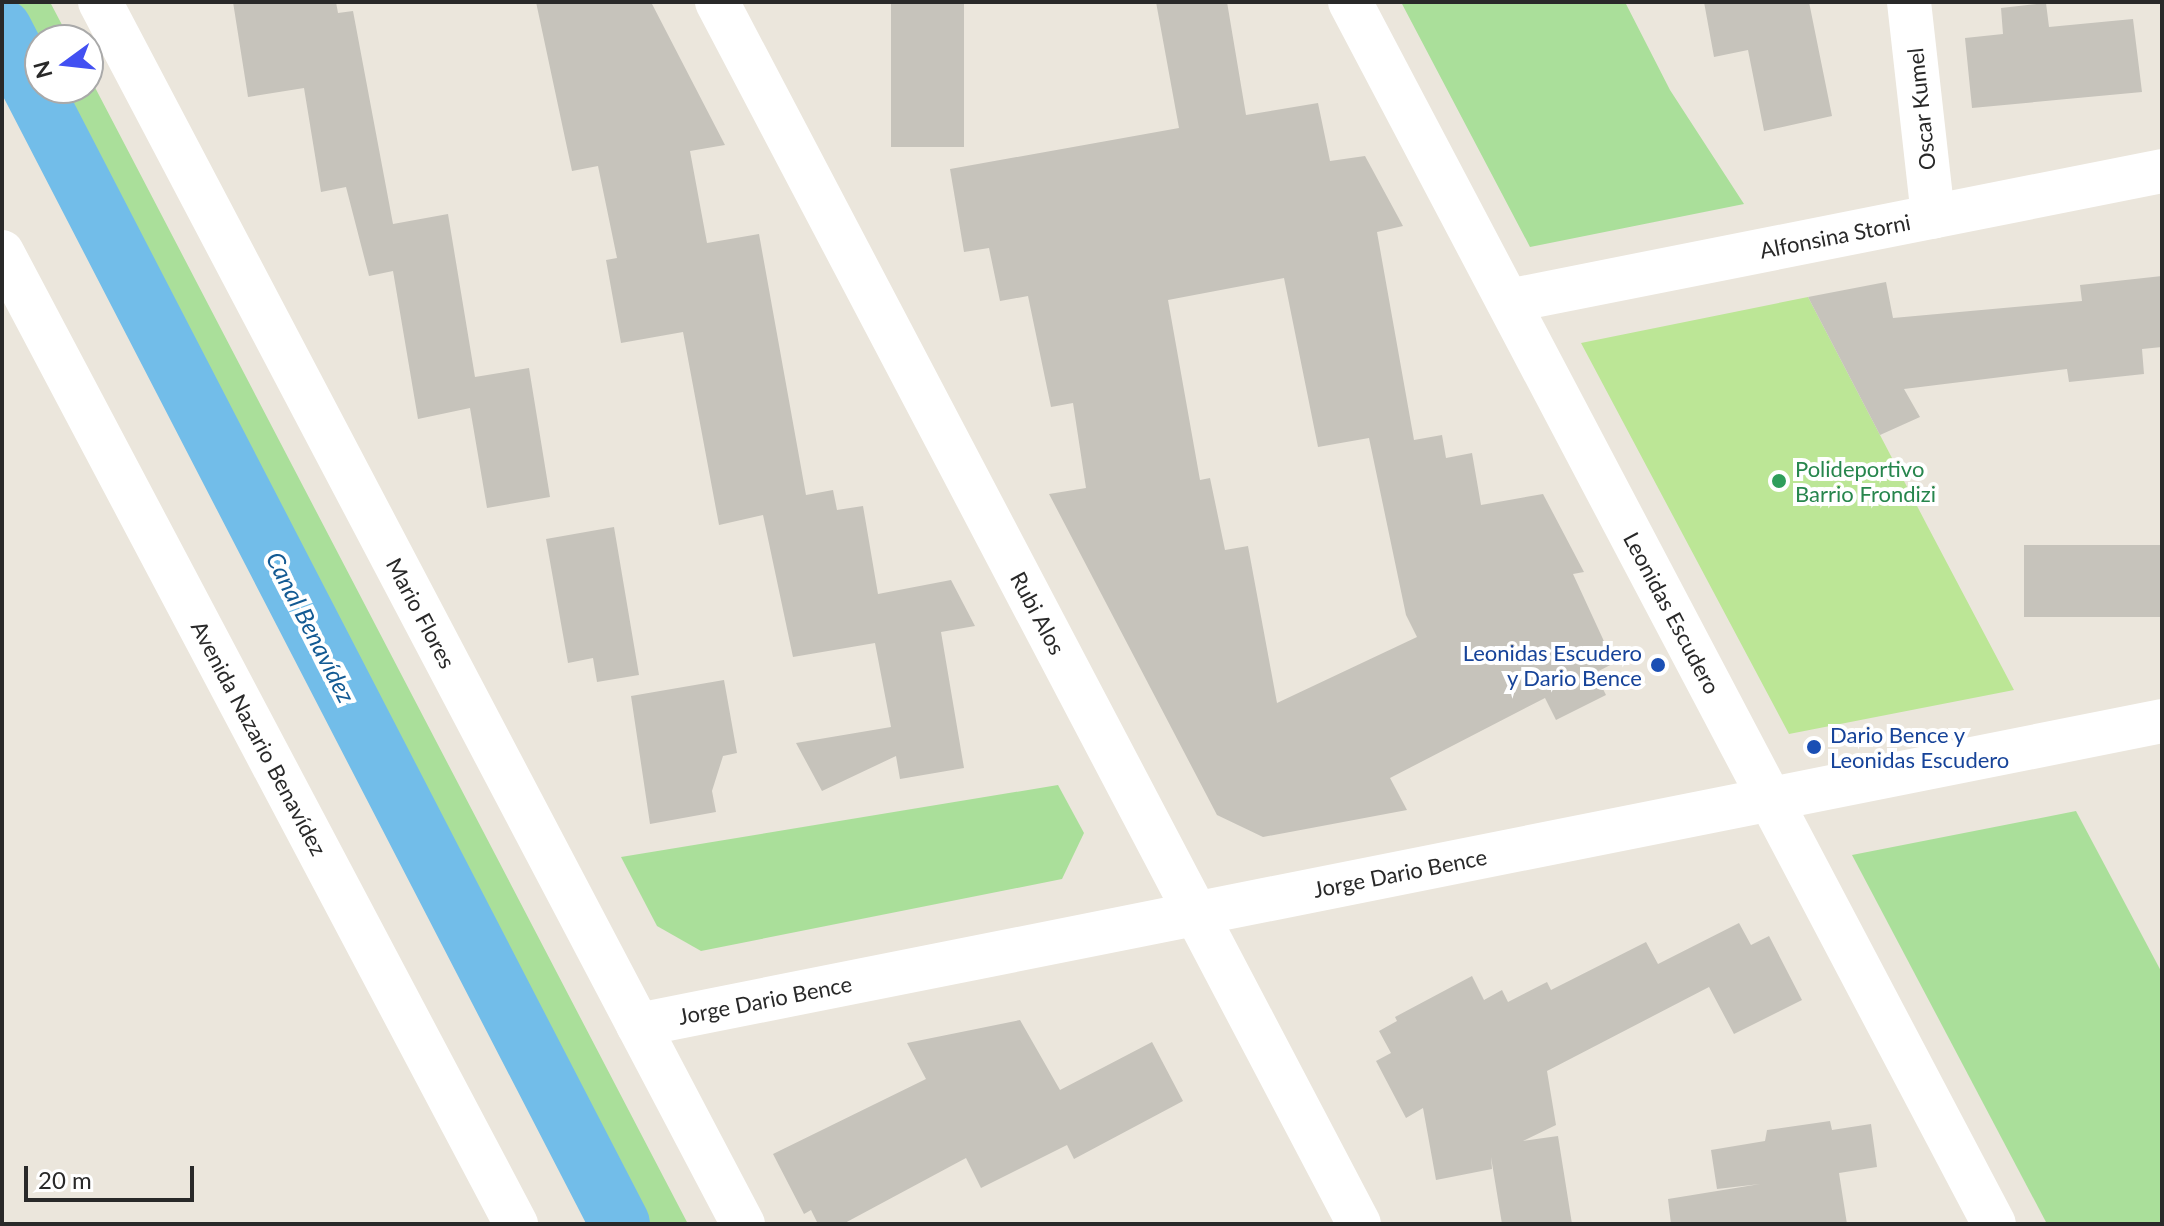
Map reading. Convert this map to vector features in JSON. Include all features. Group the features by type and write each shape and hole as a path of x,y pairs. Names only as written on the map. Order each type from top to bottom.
{"street":[{"name":"Mario Flores","path":"100,2 743,1224"},
{"name":"Rubi Alos","path":"717,2 1359,1224"},
{"name":"Leonidas Escudero","path":"1350,2 1994,1224"},
{"name":"Oscar Kumel","path":"1909,2 1933,217"},
{"name":"Alfonsina Storni","path":"1508,301 2162,171"},
{"name":"Avenida Nazario Benavídez","path":"2,252 516,1224"},
{"name":"Jorge Dario Bence","path":"638,1025 2162,721"}],"green space":[{"path":"10,2 50,2 62,24 24,24 24,29"},
{"path":"1401,2 1625,2 1670,90 1744,204 1530,247"},
{"path":"63,104 104,104 688,1224 646,1224"},
{"name":"Polideportivo Barrio Frondizi","path":"1808,297 2014,690 1789,734 1581,343"},
{"path":"1058,785 1084,833 1062,879 701,951 657,926 621,857"},
{"path":"2076,811 2162,973 2162,1224 2047,1224 1852,855"}],"building":[{"path":"233,2 336,2 338,13 353,11 393,224 448,214 475,377 529,368 550,497 487,508 470,408 418,419 393,271 369,276 346,187 321,192 304,88 248,97"},
{"path":"536,2 651,2 725,145 690,151 707,243 759,234 806,495 833,490 837,510 863,506 878,594 951,580 975,626 941,632 964,768 900,779 896,756 822,791 796,743 891,727 875,643 793,657 763,515 719,525 683,332 621,343 606,260 617,258 598,166 572,171"},
{"path":"891,2 964,2 964,147 891,147"},
{"path":"1156,2 1227,2 1246,115 1318,103 1330,161 1365,156 1403,226 1377,232 1414,440 1442,435 1446,458 1472,453 1481,505 1543,494 1584,572 1573,574 1614,663 1595,673 1606,695 1556,720 1545,698 1390,778 1407,810 1263,837 1217,815 1049,494 1086,488 1073,403 1051,407 1028,296 1000,301 989,248 964,252 950,169 1179,128","holes":["1284,278 1318,447 1369,438 1406,615 1417,637 1277,703 1248,546 1225,550 1210,478 1200,480 1168,300"]},
{"path":"1704,2 1809,2 1832,116 1764,131 1748,50 1714,57"},
{"path":"2046,3 2049,27 2133,19 2142,92 1972,108 1965,38 2003,34 2001,8"},
{"path":"2162,276 2162,347 2142,349 2144,374 2069,382 2067,369 1904,389 1920,417 1880,435 1808,297 1886,282 1893,318 2082,301 2080,285"},
{"path":"614,527 639,675 597,682 593,658 568,663 546,539"},
{"path":"2024,545 2162,545 2162,617 2024,617"},
{"path":"724,680 737,753 723,756 712,791 716,812 650,824 631,696"},
{"path":"1739,923 1751,945 1769,936 1802,1000 1734,1034 1709,987 1547,1071 1556,1125 1523,1141 1558,1136 1572,1224 1502,1224 1491,1157 1492,1169 1436,1180 1423,1108 1406,1118 1376,1061 1391,1053 1379,1031 1397,1021 1395,1017 1472,976 1484,1000 1502,990 1508,1002 1547,982 1551,990 1646,942 1658,964"},
{"path":"1020,1020 1060,1090 1152,1042 1183,1101 1074,1159 1067,1145 981,1188 966,1158 843,1224 818,1224 811,1210 804,1214 773,1154 926,1079 907,1043"},
{"path":"1830,1121 1832,1130 1871,1124 1877,1167 1839,1173 1847,1224 1671,1224 1668,1199 1760,1184 1717,1189 1711,1150 1765,1141 1767,1130"}],"waterway":[{"name":"Canal Benavídez","path":"2,29 620,1224"}],"place":[{"name":"Polideportivo Barrio Frondizi","path":"1779,481"},
{"name":"Leonidas Escudero y Dario Bence","path":"1658,665"},
{"name":"Dario Bence y Leonidas Escudero","path":"1814,747"}]}
